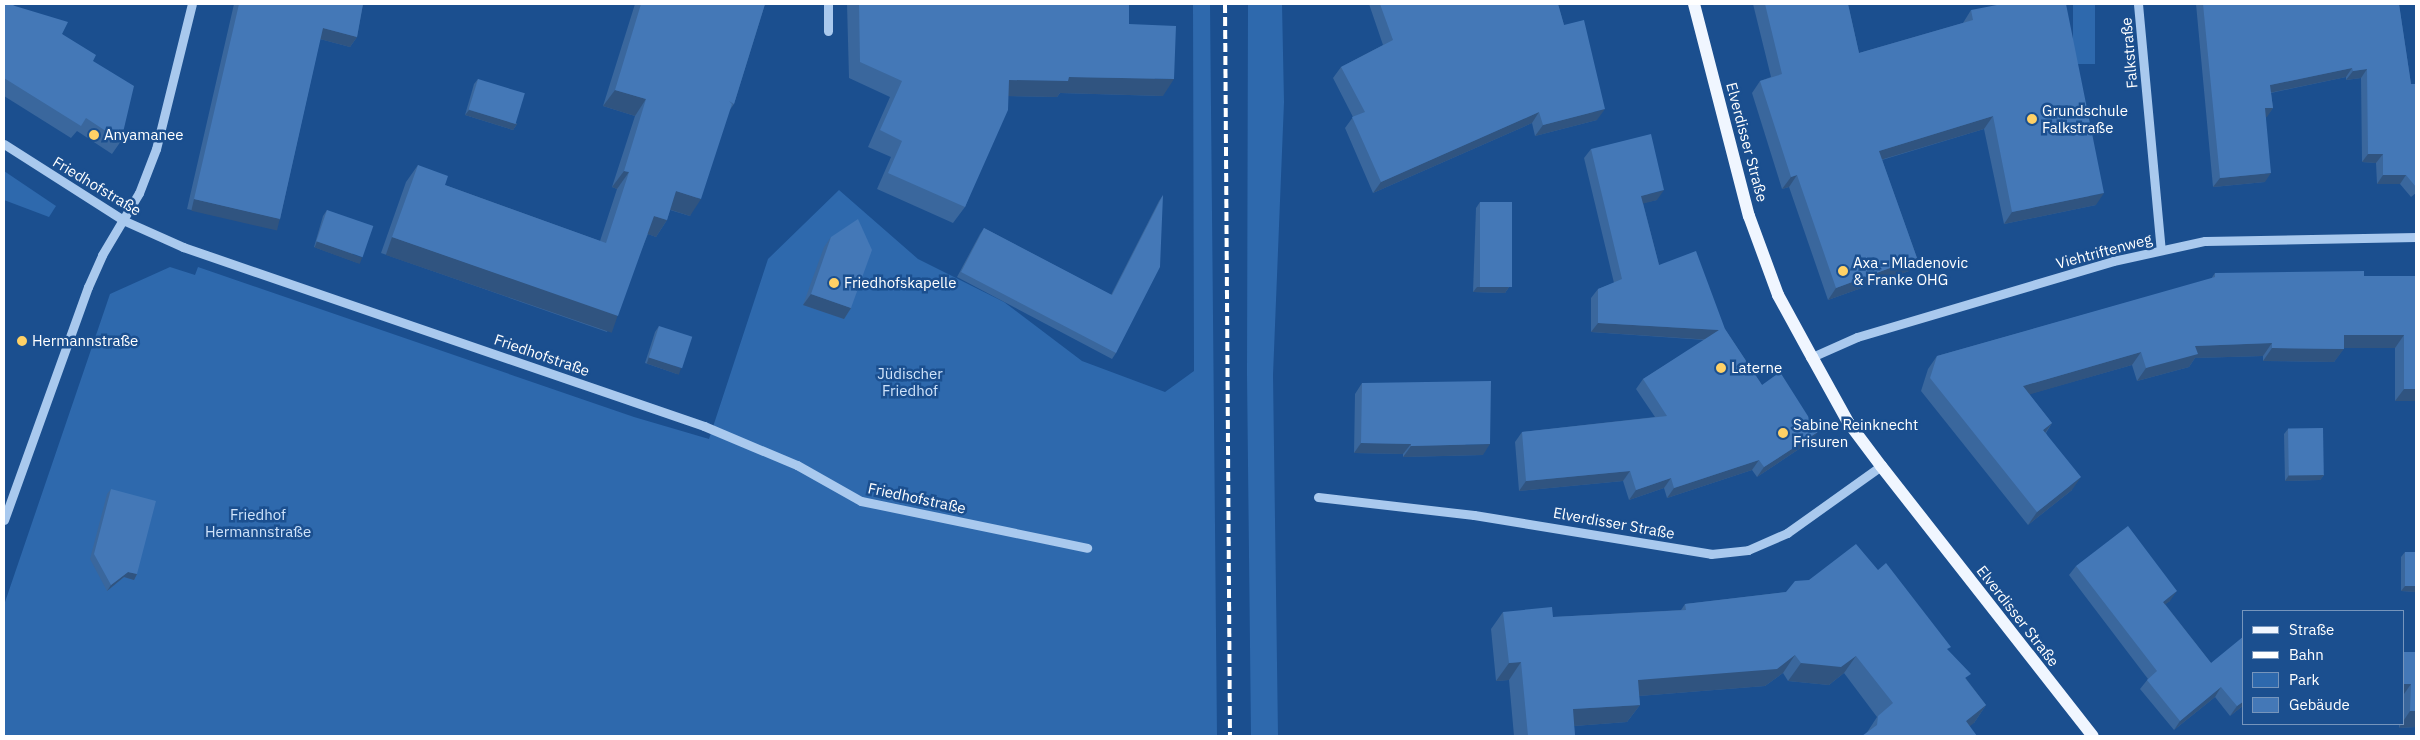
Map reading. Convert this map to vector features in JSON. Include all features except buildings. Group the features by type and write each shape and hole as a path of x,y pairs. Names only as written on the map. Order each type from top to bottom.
{"main road":[{"name":"Elverdisser Straße","path":"1694,4 1750,216 1778,295 1848,422 2093,736"}],"street":[{"path":"4,520 88,287 102,255 125,221 156,149 192,4"},
{"path":"828,4 828,32"},
{"name":"Falkstraße","path":"2138,4 2161,250"},
{"name":"Friedhofstraße","path":"4,144 125,221 183,247 704,426 797,464 861,500 1087,548"},
{"name":"Viehtriftenweg","path":"1812,357 1867,334 2161,250 2205,241 2416,237"},
{"name":"Elverdisser Straße","path":"1318,497 1474,515 1711,554 1748,550 1788,533 1881,466"}],"green space":[{"name":"Friedhof Hermannstraße","path":"1193,4 1210,4 1217,736 4,736 4,605 110,294 170,267 195,275 198,267 634,417 709,439 768,259 839,190 918,259 1004,302 1082,361 1165,392 1194,371"},
{"path":"1248,4 1282,4 1284,102 1273,375 1278,736 1251,736 1247,374"},
{"path":"2073,4 2095,4 2095,64 2073,64"},
{"path":"4,171 56,206 49,217 4,200"}],"railway":[{"path":"1225,4 1230,736"}],"place":[{"name":"Grundschule Falkstraße","path":"2032,119"},
{"name":"Anyamanee","path":"94,135"},
{"name":"Axa - Mladenovic & Franke OHG","path":"1843,271"},
{"name":"Friedhofskapelle","path":"834,283"},
{"name":"Hermannstraße","path":"22,341"},
{"name":"Laterne","path":"1721,368"},
{"name":"Sabine Reinknecht Frisuren","path":"1783,433"}],"park label":[{"name":"Jüdischer Friedhof","path":"910,382"}]}
